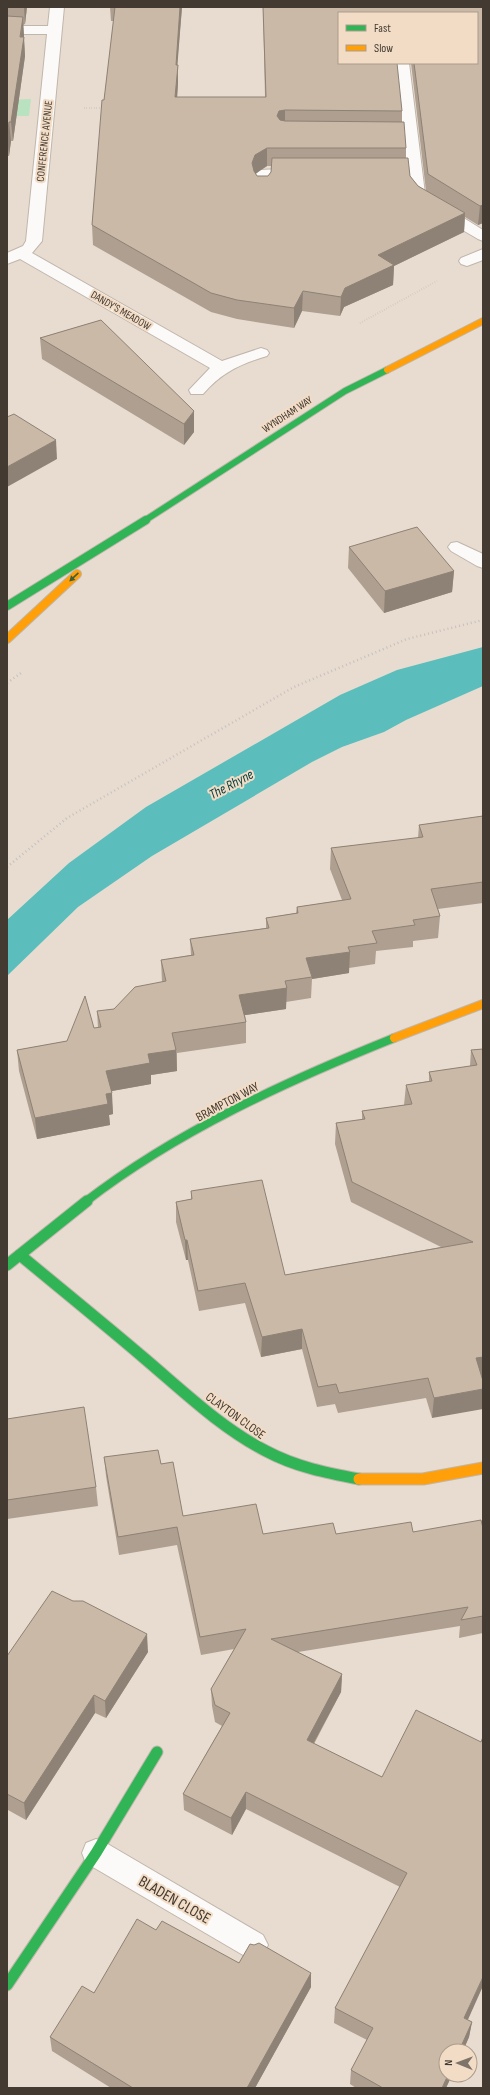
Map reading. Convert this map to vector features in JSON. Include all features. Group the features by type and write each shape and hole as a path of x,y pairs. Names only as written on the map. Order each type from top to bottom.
{"street":[{"name":"CONFERENCE AVENUE","path":"14,256 34,241 57,7"},
{"path":"7,30 55,30"},
{"path":"402,64 414,172 418,195 421,199 483,236"},
{"path":"395,135 411,135"},
{"path":"467,260 483,254"},
{"name":"DANDY'S MEADOW","path":"14,256 221,366"},
{"name":"WYNDHAM WAY","path":"7,606 113,541 345,391 483,321"},
{"path":"197,390 209,376 221,366 238,359 261,353"},
{"name":"WYNDHAM WAY","path":"7,638 113,541"},
{"path":"457,547 483,562"},
{"name":"BRAMPTON WAY","path":"7,1265 71,1213 119,1179 229,1112 390,1039 483,1004"},
{"name":"CLAYTON CLOSE","path":"20,1255 207,1411 250,1444 274,1456 298,1466 359,1479 424,1478 483,1468"},
{"path":"7,1985 96,1853 158,1752"},
{"name":"BLADEN CLOSE","path":"96,1853 253,1945"}],"lane":[{"path":"262,191 262,175 265,173 313,172"},
{"path":"399,172 414,172"}],"path":[{"path":"47,108 109,108"},
{"path":"360,322 430,284 467,260"},
{"path":"7,867 67,818 294,687 407,639 483,620"}],"green space":[{"path":"31,99 29,116 7,116 7,100"}],"water":[{"name":"The Rhyne","path":"483,647 483,686 406,720 384,732 342,747 312,762 152,856 78,907 7,976 7,920 69,863 146,807 340,695 397,670"}],"building":[{"path":"115,7 180,7 176,65 178,65 175,97 266,97 263,7 483,7 483,205 480,206 428,174 414,64 478,64 478,12 338,12 338,64 397,64 402,111 285,110 279,111 277,116 280,120 285,121 404,122 406,148 267,148 255,155 252,163 257,176 268,176 271,172 272,158 408,158 410,176 418,186 465,213 378,255 394,265 345,288 341,297 303,291 294,308 237,300 211,293 92,225 102,100 104,100"},
{"path":"7,16 23,17 20,37 24,37 11,122 9,122 7,137"},
{"path":"101,320 194,411 184,424 40,338"},
{"path":"14,414 56,440 7,467 7,417"},
{"path":"417,527 454,571 385,591 349,547"},
{"path":"483,816 483,882 431,889 440,916 413,920 415,925 372,931 377,943 348,947 350,952 306,958 312,977 285,981 287,988 239,995 246,1022 172,1033 176,1050 148,1054 150,1063 106,1071 112,1093 106,1094 108,1104 35,1118 17,1050 67,1041 85,996 94,1028 101,1027 97,1011 114,1009 135,987 166,981 161,960 194,955 190,939 269,928 266,918 298,913 297,907 351,899 331,848 423,837 419,825"},
{"path":"483,1049 483,1357 476,1358 483,1381 483,1389 434,1398 428,1378 339,1393 336,1384 318,1387 302,1329 262,1337 245,1283 198,1291 187,1240 185,1240 176,1202 192,1199 191,1191 262,1180 285,1275 473,1242 352,1182 336,1123 365,1119 362,1111 412,1104 406,1085 432,1081 429,1072 477,1065 471,1050"},
{"path":"84,1407 96,1487 7,1500 7,1419"},
{"path":"158,1450 161,1464 173,1462 183,1516 256,1504 263,1534 333,1523 336,1534 411,1522 413,1532 481,1520 483,1528 483,1616 461,1620 468,1607 271,1639 342,1674 307,1740 382,1777 416,1710 481,1742 483,1737 483,1977 464,2018 472,2022 463,2043 438,2043 438,2083 444,2083 442,2088 383,2088 351,2070 373,2028 335,2008 407,1873 246,1792 231,1818 183,1794 230,1713 215,1705 211,1689 246,1629 200,1637 177,1527 118,1537 104,1457"},
{"path":"52,1591 73,1601 83,1601 147,1634 105,1701 94,1695 24,1803 7,1794 7,1656"},
{"path":"137,1919 156,1930 162,1921 239,1963 250,1944 254,1945 259,1943 311,1973 247,2088 133,2088 50,2037 82,1986 94,1993"}],"traffic: fast":[{"path":"7,606 113,541 345,391 387,370"},
{"path":"7,1265 76,1209 119,1178 152,1157 218,1119 287,1084 358,1052 394,1038"},
{"path":"20,1255 129,1345 193,1401 241,1437 267,1452 294,1464 325,1473 359,1479"},
{"path":"7,1985 96,1853 157,1752"}],"traffic: slow":[{"path":"387,370 483,321"},
{"path":"7,639 77,574"},
{"path":"394,1038 483,1004"},
{"path":"359,1479 423,1479 483,1468"}]}
